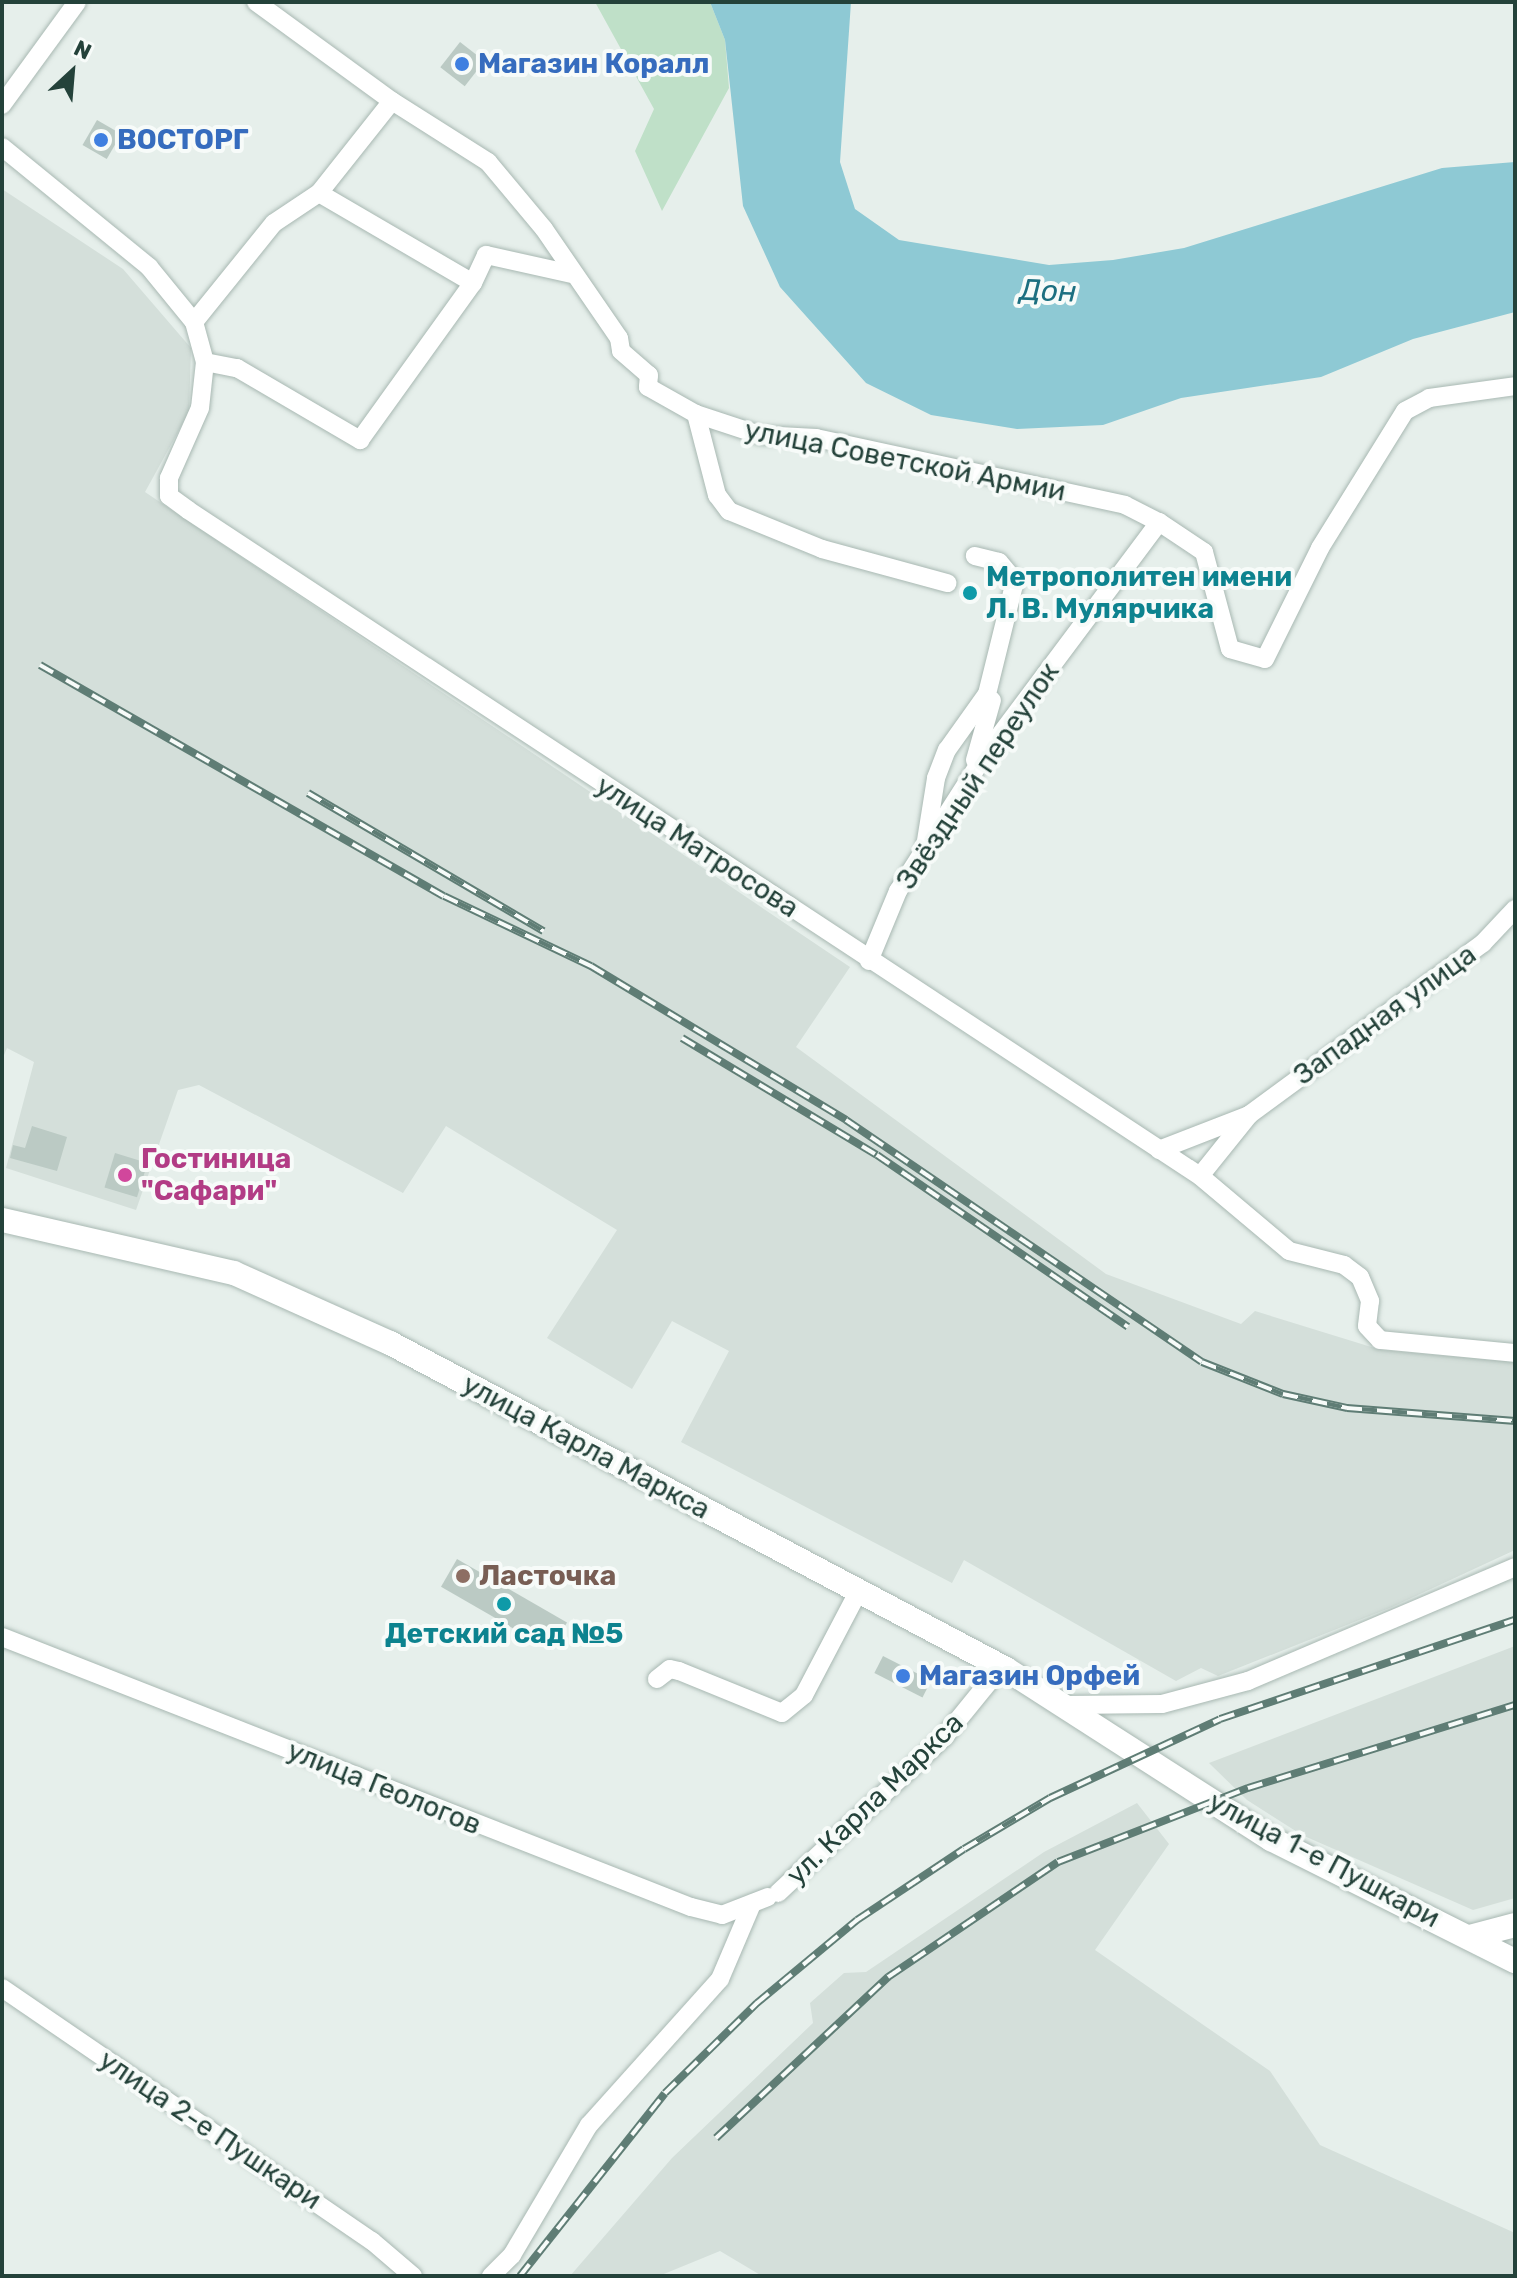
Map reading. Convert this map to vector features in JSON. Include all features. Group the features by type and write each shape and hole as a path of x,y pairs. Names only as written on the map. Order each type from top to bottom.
{"main road":[{"name":"улица Карла Маркса","path":"2,1220 234,1273 390,1343 1001,1667 1066,1705 1135,1756"},
{"name":"улица 1-е Пушкари","path":"1135,1756 1271,1839 1473,1936 1515,1961"},
{"path":"1473,1936 1515,1925"}],"street":[{"path":"2,105 77,2"},
{"name":"улица Советской Армии","path":"256,2 392,101 488,162 619,338 621,351 649,375 648,387 696,414 760,435 816,438 1125,505 1159,522"},
{"path":"194,322 274,223 319,193 392,101"},
{"path":"2,147 149,267 194,322 205,362 237,368 360,440 473,283 486,255 572,274"},
{"path":"319,193 473,283"},
{"name":"улица Матросова","path":"205,362 200,408 169,478 169,496 869,961 1200,1176 1289,1251 1344,1265 1360,1277 1370,1301 1367,1326 1380,1340 1515,1353"},
{"path":"1159,522 1204,552 1230,649 1265,659 1320,548 1405,411 1429,398 1515,386"},
{"name":"улица Советской Армии","path":"696,414 717,495 729,511 822,549 947,583"},
{"name":"Звёздный переулок","path":"869,961 898,891 974,773 1159,522"},
{"path":"925,848 929,804 947,750 990,686 1015,581 999,562 975,556"},
{"path":"974,773 993,700 990,686"},
{"name":"Западная улица","path":"1249,1115 1483,943 1515,909"},
{"path":"1159,1150 1249,1115"},
{"path":"1200,1176 1249,1115"},
{"path":"1066,1705 1162,1704 1248,1681 1515,1567"},
{"path":"657,1679 670,1669 679,1671 782,1713 804,1695 858,1592"},
{"name":"улица Геологов","path":"2,1637 691,1907 722,1915 766,1898"},
{"name":"ул. Карла Маркса","path":"766,1898 944,1737 1001,1667"},
{"path":"491,2276 512,2255 589,2125 720,1979 766,1898"},
{"name":"улица 2-е Пушкари","path":"2,1988 372,2241 413,2276"}],"shaded area":[{"path":"2,189 123,269 191,348 189,412 145,492 850,967 796,1047 1106,1274 1241,1324 1255,1311 1381,1350 1515,1362 1515,1550 1392,1607 1218,1676 1201,1668 1176,1681 964,1560 952,1583 681,1442 729,1351 672,1321 632,1389 547,1338 617,1230 446,1126 403,1193 199,1085 178,1090 136,1210 6,1168 34,1062 7,1048 2,1060"},
{"path":"1515,1646 1515,1898 1473,1910 1302,1835 1247,1800 1209,1763"},
{"path":"1137,1803 1169,1844 1095,1950 1270,2071 1320,2145 1515,2233 1515,2276 762,2276 720,2251 659,2276 570,2276 672,2158 813,2023 810,2003 844,1973 866,1972 1044,1852"}],"green space":[{"path":"595,2 710,2 725,40 729,88 662,211 635,151 654,109"}],"water":[{"name":"Дон","path":"710,2 851,2 840,162 855,209 899,240 1049,265 1113,260 1184,248 1442,168 1515,162 1515,312 1413,339 1321,377 1181,398 1103,425 1017,429 931,415 866,383 780,287 743,206 725,40"}],"building":[{"name":"Магазин Коралл","path":"460,42 484,61 465,86 440,67"},
{"name":"ВОСТОРГ","path":"97,120 121,134 107,159 83,145"},
{"path":"32,1126 67,1137 57,1171 10,1158 13,1145 25,1148"},
{"name":"Гостиница \"Сафари\"","path":"115,1153 148,1163 137,1197 104,1187"},
{"name":"Детский сад №5","path":"457,1559 567,1622 551,1650 441,1587"},
{"name":"Магазин Орфей","path":"883,1656 931,1681 922,1697 874,1673"}],"railway":[{"path":"40,665 444,896 591,966 846,1120 1202,1362 1283,1394 1347,1408 1515,1421"},
{"path":"308,793 543,931"},
{"path":"682,1038 877,1155 1128,1327"},
{"path":"520,2276 665,2093 757,2003 857,1920 964,1849 1050,1798 1220,1719 1515,1620"},
{"path":"716,2138 888,1977 1058,1862 1248,1788 1515,1705"}],"place":[{"name":"Магазин Коралл","path":"462,64"},
{"name":"ВОСТОРГ","path":"101,140"},
{"name":"Метрополитен имени Л. В. Мулярчика","path":"970,593"},
{"name":"Гостиница \"Сафари\"","path":"125,1175"},
{"name":"Ласточка","path":"463,1576"},
{"name":"Детский сад №5","path":"504,1604"},
{"name":"Магазин Орфей","path":"903,1676"}]}
